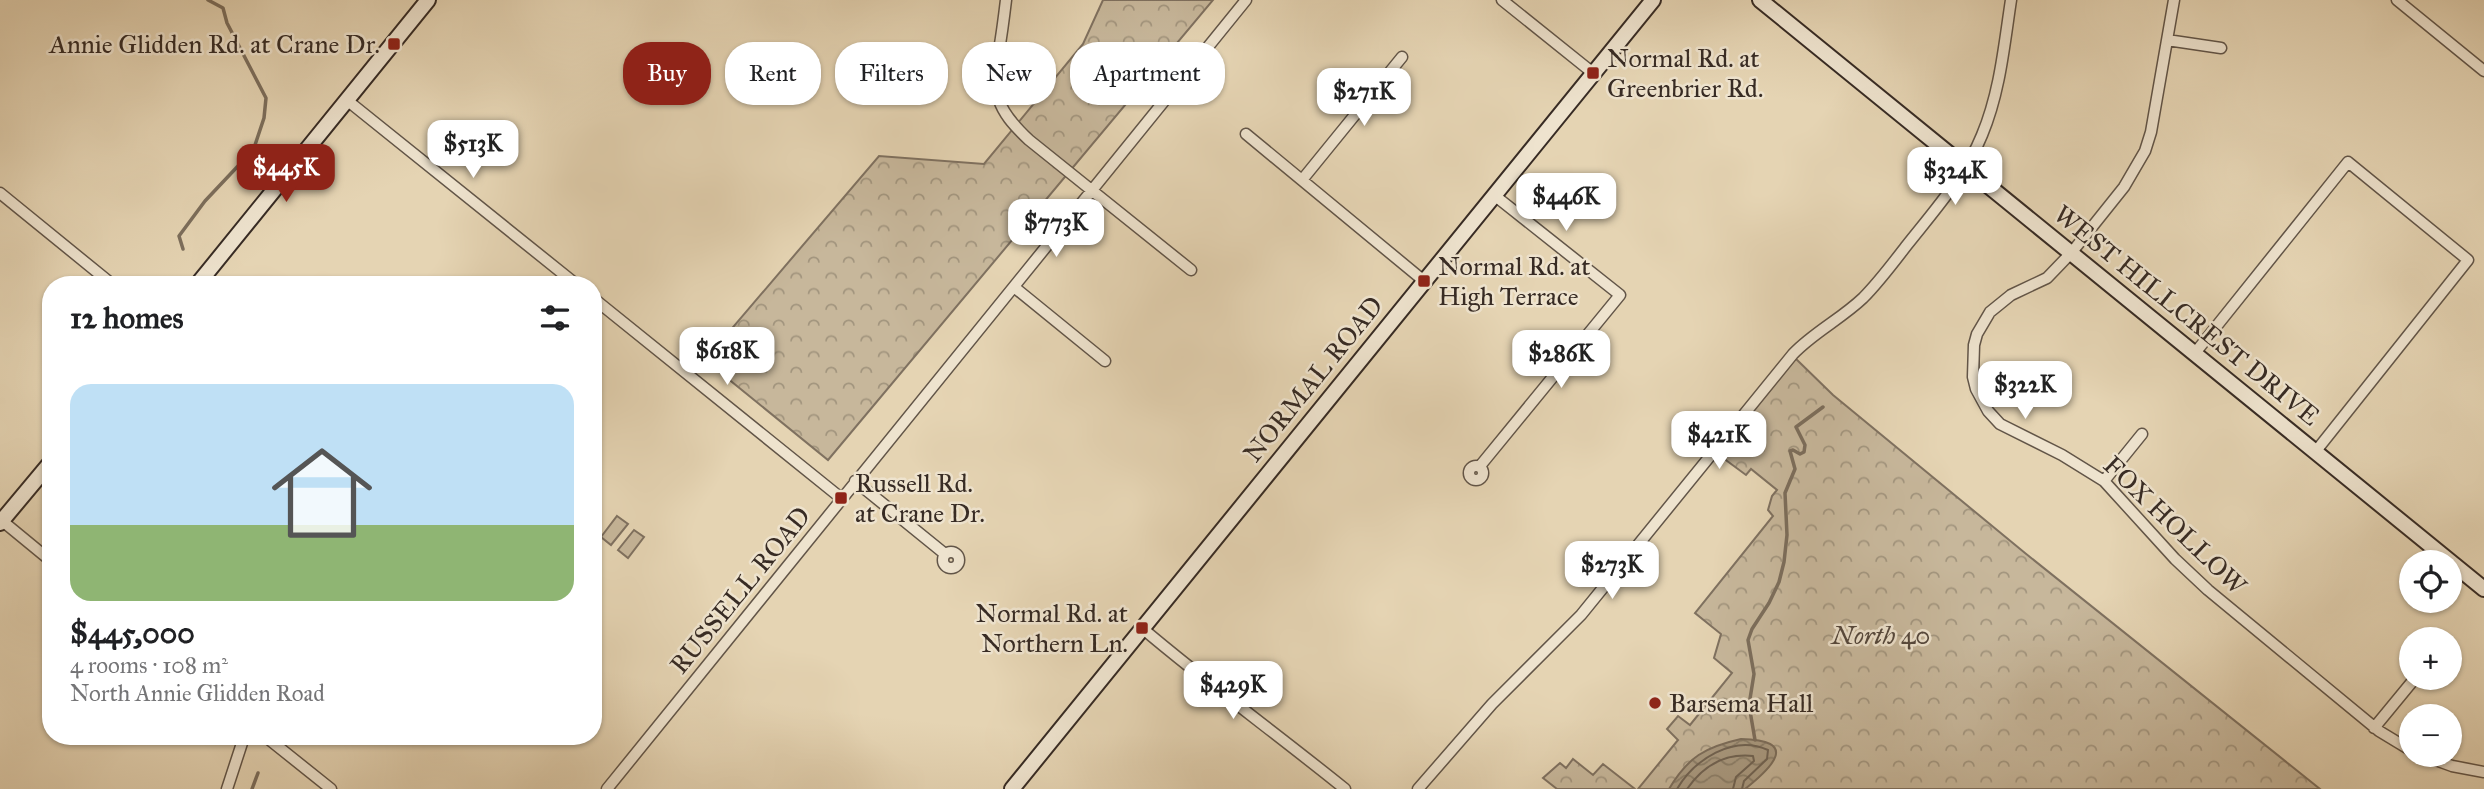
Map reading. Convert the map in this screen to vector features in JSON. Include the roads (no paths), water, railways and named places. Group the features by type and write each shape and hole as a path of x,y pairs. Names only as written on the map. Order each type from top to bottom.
{"street":[{"path":"204,276 428,0"},
{"path":"1006,0 995,73 996,93 1001,106 1029,140 1191,270"},
{"name":"RUSSELL ROAD","path":"607,789 1246,0"},
{"path":"1502,0 1593,73"},
{"name":"NORMAL ROAD","path":"1012,789 1653,0"},
{"name":"WEST HILLCREST DRIVE","path":"1760,0 2484,589"},
{"path":"1418,789 1492,704 1581,615 1793,354 1815,333 1851,309 1872,289 1936,208 1982,138 1995,95 2011,0"},
{"name":"FOX HOLLOW","path":"2174,0 2151,132 2145,151 2124,187 2072,252 2047,278 2011,295 1990,312 1974,345 1973,377 1980,398 2000,424 2062,455 2104,481 2175,559 2208,590 2399,745"},
{"path":"2398,0 2484,71"},
{"path":"2167,40 2221,48"},
{"path":"1303,180 1402,57"},
{"path":"348,100 566,276"},
{"path":"1245,134 1424,281"},
{"path":"2195,353 2348,162 2468,260 2316,451"},
{"path":"0,193 102,276"},
{"path":"1480,466 1619,295 1494,195"},
{"path":"1014,287 1105,361"},
{"path":"602,305 841,498"},
{"path":"2104,481 2142,434"},
{"path":"42,473 1,521 42,554"},
{"path":"855,481 945,554"},
{"path":"1142,628 1213,688 1345,789"},
{"path":"2374,727 2405,690"},
{"path":"227,789 241,745"},
{"path":"276,745 331,789"},
{"path":"2457,767 2484,772"}],"water":[{"path":"1741,739 1770,744 1775,749 1776,756 1765,772 1745,789 1669,789 1683,769 1699,755"}],"waterway":[{"path":"208,0 223,8 227,23 266,98 264,118 254,148"},
{"path":"183,249 179,236 205,201 238,166"},
{"path":"1755,740 1749,705 1754,674 1748,640 1779,582 1784,562 1787,535 1785,493 1795,469 1790,451 1800,454 1804,452 1805,445 1796,427 1823,407"},
{"path":"252,789 258,773"}],"place":[{"name":"Annie Glidden Rd. at Crane Dr.","path":"394,44"},
{"name":"Normal Rd. at Greenbrier Rd.","path":"1593,73"},
{"name":"Normal Rd. at High Terrace","path":"1424,281"},
{"name":"Russell Rd. at Crane Dr.","path":"841,498"},
{"name":"Normal Rd. at Northern Ln.","path":"1142,628"},
{"name":"Barsema Hall","path":"1655,703"}],"park label":[{"name":"North 40","path":"1881,635"}]}
